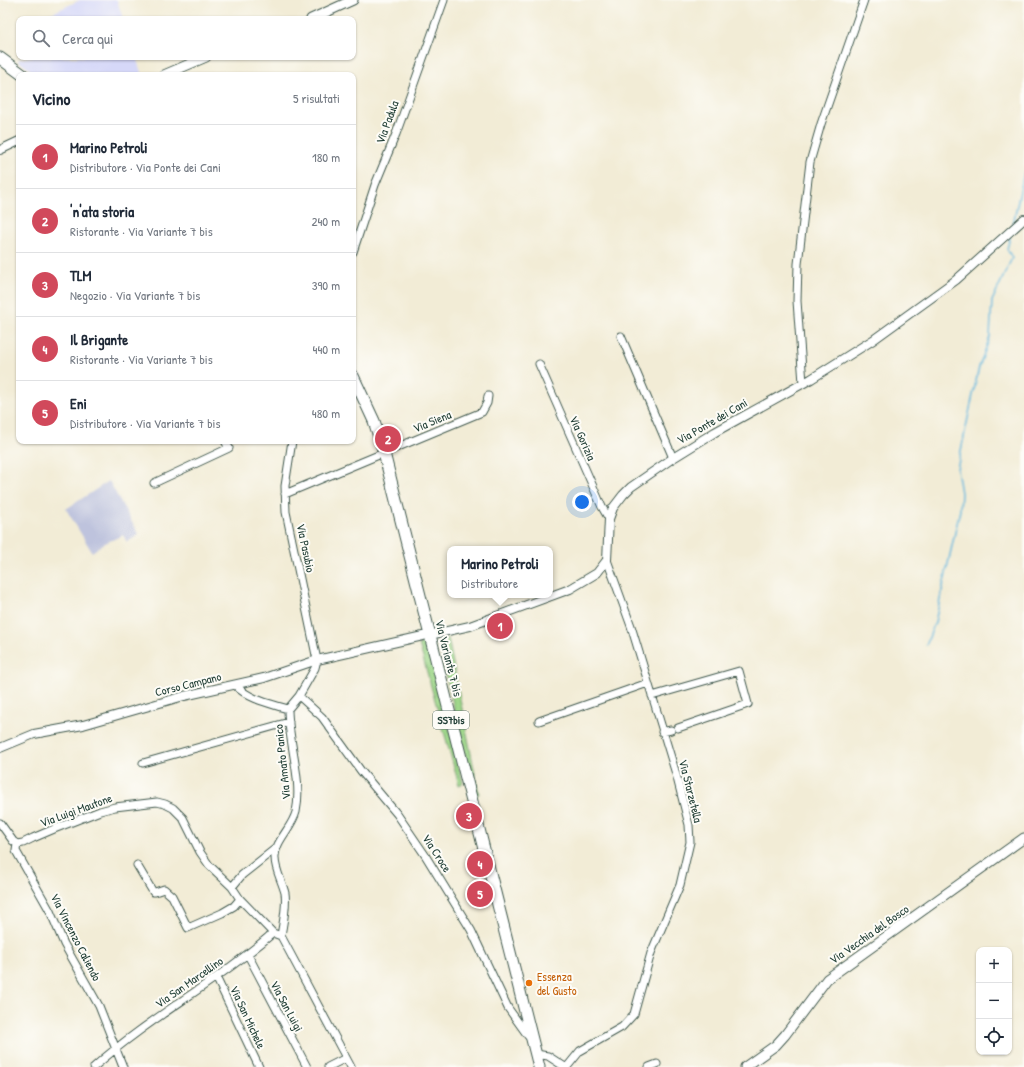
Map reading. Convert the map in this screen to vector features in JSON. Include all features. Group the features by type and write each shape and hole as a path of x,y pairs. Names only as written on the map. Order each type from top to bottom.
{"main road":[{"path":"318,16 353,0"},
{"path":"0,58 18,72"},
{"path":"171,72 199,60"},
{"name":"Via Variante 7 bis","path":"356,382 374,421 384,452 539,1067"},
{"name":"Via Vecchia del Bosco","path":"745,1067 776,1045 827,979 1024,838"}],"street":[{"name":"Via Padula","path":"356,243 444,0"},
{"path":"803,383 797,301 798,264 810,162 821,124 864,0"},
{"path":"0,150 16,142"},
{"name":"Via Ponte dei Cani","path":"608,560 609,519 613,508 631,487 673,458 715,432 803,383 873,340 956,280 1023,219"},
{"path":"621,336 673,458"},
{"name":"Via Gorizia","path":"539,364 602,507 609,519"},
{"name":"Via Siena","path":"285,494 482,412 487,403 488,396"},
{"path":"154,483 229,448 227,444"},
{"name":"Via Pasubio","path":"292,444 285,486 286,512 317,660"},
{"path":"553,595 570,589 597,573 608,560"},
{"name":"Via Starzetella","path":"536,1054 548,1056 566,1067 585,1047 622,1027 634,1014 650,953 680,885 690,842 689,825 674,767 662,732 631,626 608,560"},
{"path":"434,634 470,626 546,598"},
{"name":"Corso Campano","path":"0,748 34,734 83,725 184,696 264,678 317,660 423,636"},
{"name":"Via Amato Panico","path":"232,887 242,875 276,848 289,828 296,812 298,795 288,709 299,696 315,668 317,660"},
{"path":"652,696 739,670 748,704 662,732"},
{"path":"538,721 648,683"},
{"path":"235,685 248,695 268,704 288,709"},
{"name":"Via Croce","path":"299,696 322,717 361,770 397,814 425,855 471,930 508,1008 531,1040"},
{"path":"143,763 289,722"},
{"name":"Via Luigi Mautone","path":"17,844 23,843 100,811 115,807 157,802 165,804 173,808 183,818 200,852 209,866 232,887 240,899 273,933"},
{"name":"Via Vincenzo Caliendo","path":"0,823 13,841 17,844 16,851 50,911 64,944 99,1006 123,1067"},
{"path":"276,848 274,857 275,863 285,893 281,936 351,1067"},
{"path":"137,865 153,892 164,889 172,896 188,928 222,913 234,906 240,899"},
{"path":"273,933 281,936"},
{"name":"Via San Marcellino","path":"94,1067 166,1012 248,955 273,933"},
{"name":"Via San Luigi","path":"248,955 306,1067"},
{"name":"Via San Michele","path":"216,977 259,1067"},
{"path":"328,1067 346,1058"},
{"path":"649,1067 657,1064"}],"shaded area":[{"path":"80,0 117,0 122,16 45,16"},
{"path":"17,60 137,60 141,72 33,72"},
{"path":"109,481 139,535 127,542 123,535 103,544 92,552 66,509"}],"green space":[{"path":"448,638 479,794 475,796 438,641"},
{"path":"427,642 463,783 459,785 419,644"}],"waterway":[{"path":"1013,225 1024,172"},
{"path":"926,645 935,622 960,510 961,493 957,469 979,367 990,337 992,301 1012,258 1007,249 1010,237"}],"place":[{"name":"'n'ata storia","path":"388,439"},
{"name":"Marino Petroli","path":"500,626"},
{"name":"TLM","path":"469,816"},
{"name":"Il Brigante","path":"480,864"},
{"name":"Eni","path":"480,894"},
{"name":"Essenza del Gusto","path":"529,983"}]}
